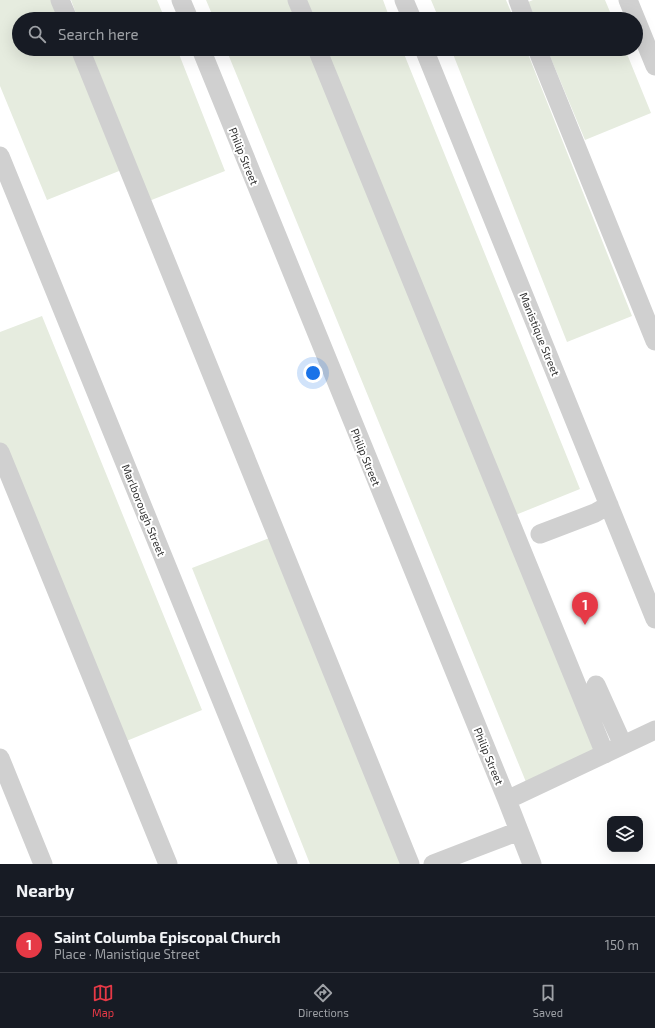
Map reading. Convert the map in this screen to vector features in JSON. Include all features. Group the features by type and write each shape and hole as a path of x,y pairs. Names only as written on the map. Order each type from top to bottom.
{"street":[{"path":"60,0 65,12"},
{"path":"181,0 186,12"},
{"path":"297,0 302,12"},
{"path":"404,0 409,12"},
{"path":"518,0 522,12"},
{"path":"628,0 633,12"},
{"path":"643,37 655,66"},
{"path":"83,56 410,864"},
{"name":"Philip Street","path":"204,56 532,864"},
{"path":"320,56 605,754"},
{"name":"Manistique Street","path":"427,56 655,619"},
{"path":"541,56 655,340"},
{"name":"Marlborough Street","path":"0,156 288,864"},
{"path":"0,452 168,864"},
{"path":"540,534 595,513 609,506"},
{"path":"596,685 623,745"},
{"path":"507,800 655,730"},
{"path":"0,758 43,864"},
{"path":"433,864 519,831"}],"shaded area":[{"path":"0,0 55,0 60,12 12,12 12,56 78,56 124,169 47,200 0,86"},
{"path":"71,0 157,0 162,12 75,12"},
{"path":"206,0 291,0 296,12 211,12"},
{"path":"305,0 383,0 387,12 310,12"},
{"path":"431,0 506,0 511,12 436,12"},
{"path":"533,0 605,0 610,12 532,12 528,2"},
{"path":"93,56 180,56 225,171 149,201"},
{"path":"229,56 314,56 600,749 526,782"},
{"path":"328,56 405,56 580,489 513,516"},
{"path":"454,56 529,56 632,316 567,342"},
{"path":"550,56 628,56 651,113 585,140"},
{"path":"42,316 202,710 124,742 0,444 0,332"},
{"path":"272,537 403,864 310,864 192,568"}],"place":[{"name":"Saint Columba Episcopal Church","path":"585,625"}]}
